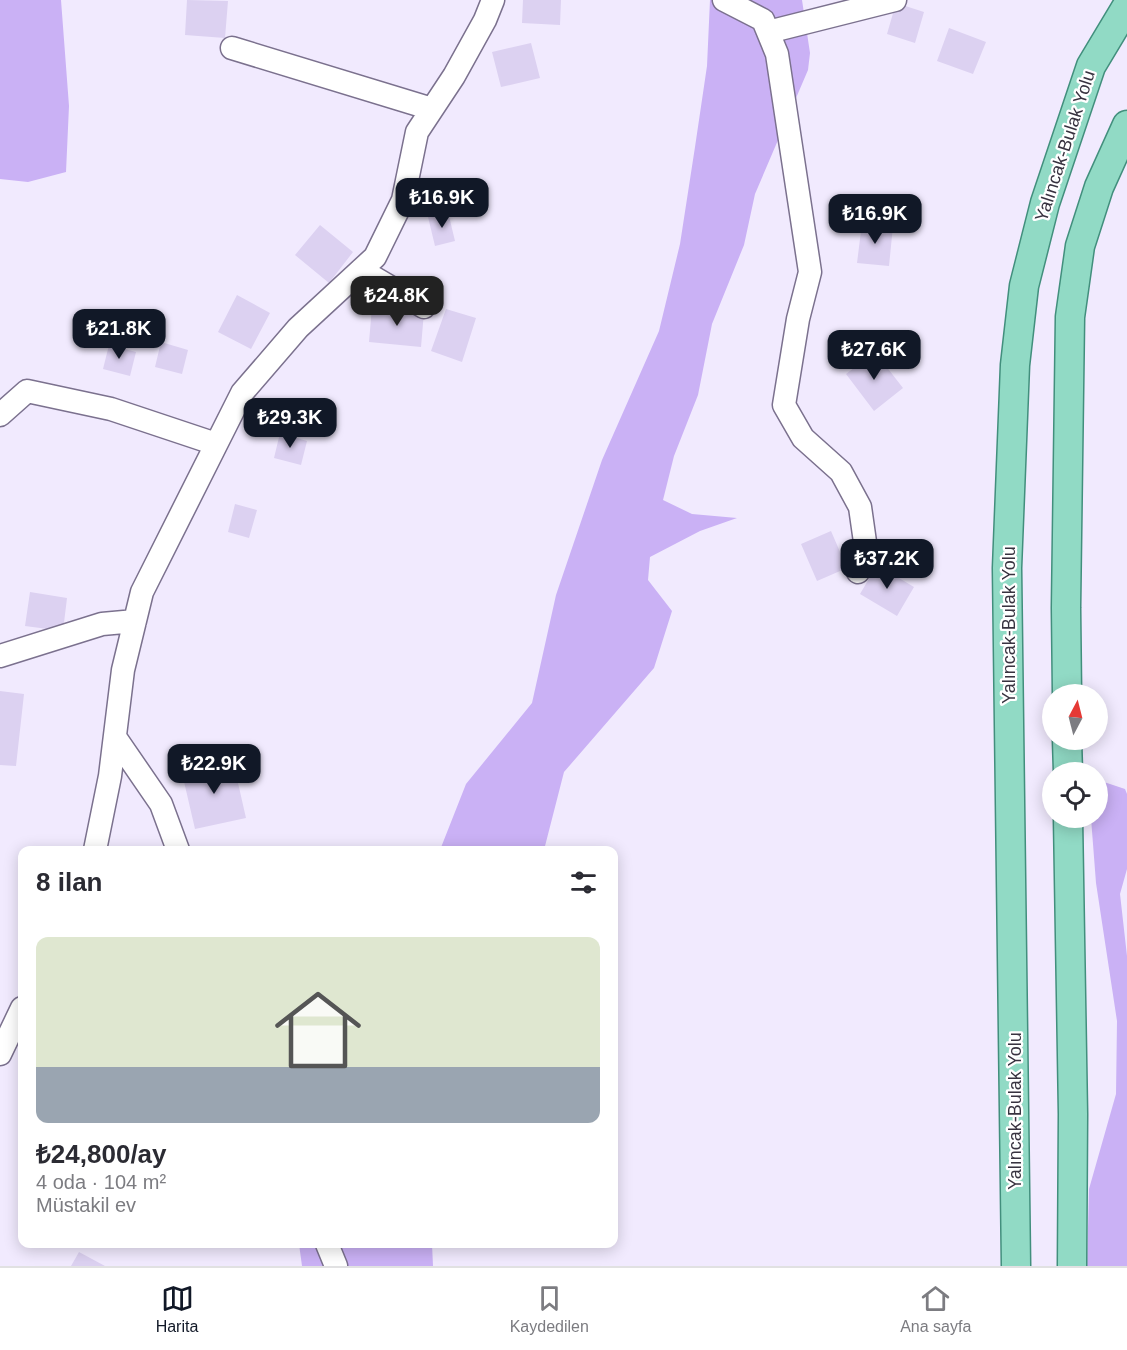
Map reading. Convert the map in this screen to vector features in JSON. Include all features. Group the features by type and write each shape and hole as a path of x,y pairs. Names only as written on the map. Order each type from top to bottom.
{"main road":[{"name":"Yalıncak-Bulak Yolu","path":"1016,1266 1007,568 1015,364 1024,286 1045,202 1091,66 1127,6"},
{"path":"1067,684 1070,317 1080,246 1099,187 1127,125"},
{"path":"1068,828 1073,1114 1072,1266"}],"street":[{"path":"96,846 110,776 123,670 142,592 242,393 298,328 375,256 404,200 417,132 454,76 485,20 493,0"},
{"path":"724,0 763,20 777,54 810,272 798,319 784,405 803,438 841,472 860,507 865,542 858,572"},
{"path":"768,32 895,0"},
{"path":"232,48 432,109"},
{"path":"361,270 424,307"},
{"path":"0,415 27,392 111,409 216,444"},
{"path":"0,656 102,624 135,621"},
{"path":"115,737 161,804 177,846"},
{"path":"0,1054 18,1016"},
{"path":"329,1248 336,1266"}],"shaded area":[{"path":"0,0 61,0 69,106 66,172 28,182 0,179"},
{"path":"710,0 802,0 810,53 808,70 755,194 744,245 712,324 698,395 674,456 663,500 692,514 737,518 700,531 650,557 648,580 672,611 654,668 564,772 545,846 442,846 466,784 532,703 556,595 602,460 659,331 680,244 707,66"},
{"path":"1108,783 1125,789 1127,794 1127,869 1120,894 1127,956 1127,1266 1087,1266 1089,1189 1116,1094 1117,1021 1096,883 1092,828 1108,828"},
{"path":"300,1248 432,1248 433,1266 302,1266"}],"building":[{"path":"187,0 228,1 225,38 185,35"},
{"path":"523,0 561,0 560,25 522,23"},
{"path":"896,3 924,12 915,43 887,34"},
{"path":"949,28 986,42 973,74 937,61"},
{"path":"531,43 540,78 501,87 492,52"},
{"path":"448,212 455,241 435,246 428,217"},
{"path":"862,223 893,226 889,266 857,263"},
{"path":"320,225 353,252 329,283 295,255"},
{"path":"237,295 270,313 251,349 218,332"},
{"path":"372,307 424,312 421,347 369,342"},
{"path":"446,309 476,318 462,362 431,351"},
{"path":"161,342 188,350 182,374 155,367"},
{"path":"109,345 136,352 130,376 103,369"},
{"path":"875,352 903,388 874,411 846,374"},
{"path":"280,433 307,441 301,465 274,458"},
{"path":"235,504 257,510 249,538 228,532"},
{"path":"831,531 847,568 817,581 801,544"},
{"path":"877,565 914,587 897,616 860,594"},
{"path":"30,592 67,598 63,631 25,626"},
{"path":"0,691 24,694 16,766 0,765"},
{"path":"233,761 246,818 195,829 182,773"},
{"path":"79,1252 105,1266 71,1266"}]}
